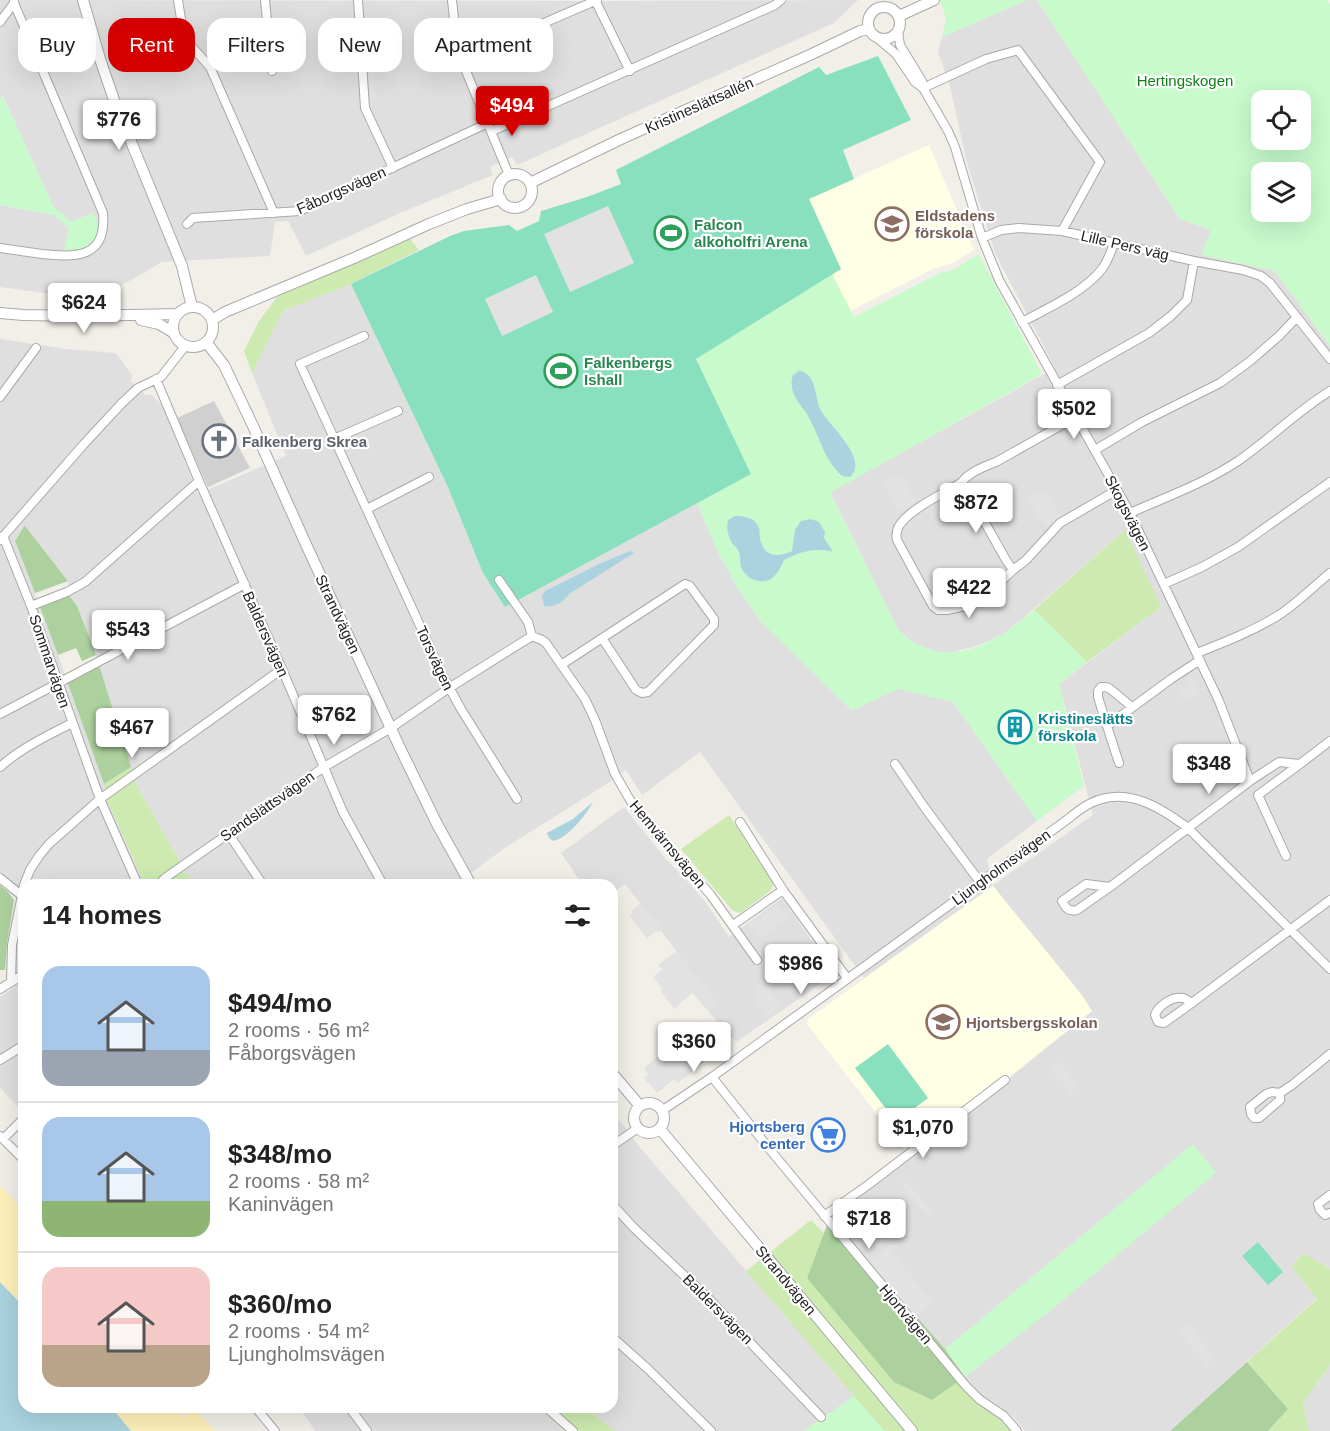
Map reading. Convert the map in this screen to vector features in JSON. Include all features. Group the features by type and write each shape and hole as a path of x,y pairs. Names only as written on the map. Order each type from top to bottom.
{"street":[{"path":"82,0 114,100 182,266 192,307"},
{"path":"178,0 184,38 210,67 274,213"},
{"path":"265,0 267,18"},
{"path":"358,0 365,108 393,168"},
{"path":"452,0 454,18"},
{"path":"553,19 596,0 630,71"},
{"name":"Fåborgsvägen","path":"187,224 193,218 300,212 393,168 630,71 775,5 781,0"},
{"path":"899,16 934,0"},
{"path":"0,22 14,1"},
{"path":"0,248 74,256 90,250 97,244 104,226 103,213 14,1"},
{"path":"882,6 894,9 899,16 898,31 889,38 877,38 869,29 869,16 882,6"},
{"name":"Kristineslättsallén","path":"530,183 623,138 860,31 869,29"},
{"name":"Skogsvägen","path":"898,31 900,45 922,81 923,88 955,147 982,238 999,280 1130,513 1225,715 1250,781"},
{"name":"Skogsvägen","path":"877,38 896,54 915,82 923,88"},
{"path":"923,88 986,59 1018,50 1100,162 1062,231"},
{"path":"467,72 509,176"},
{"path":"521,175 530,183 532,196 524,206 510,207 501,199 500,184 509,176 521,175"},
{"path":"212,321 225,312 326,271 429,224 501,199"},
{"name":"Lille Pers väg","path":"982,238 1001,230 1019,228 1062,231 1243,270 1266,280 1298,317"},
{"path":"1022,322 1065,298 1096,276 1108,260 1114,243"},
{"path":"1057,385 1149,333 1171,316 1187,300 1194,261"},
{"path":"192,307 204,310 212,321 211,336 198,346 186,345 178,340 174,333 173,324 178,314 192,307"},
{"path":"0,313 82,316 178,314"},
{"path":"1095,450 1142,422 1220,383 1249,362 1298,317 1330,359"},
{"path":"0,319 143,320 160,325 174,333"},
{"name":"Torsvägen","path":"364,336 300,364 449,688 517,799"},
{"name":"Strandvägen","path":"206,342 224,365 249,416 391,728 437,824 468,879"},
{"path":"2,538 122,403 138,388 166,372 186,345"},
{"path":"0,397 36,348"},
{"name":"Baldersvägen","path":"156,379 343,812 380,879"},
{"path":"1130,513 1196,484 1236,462 1309,404 1330,391"},
{"path":"334,439 398,411"},
{"path":"1076,417 996,462 986,465 911,513 899,526 896,533 897,540 933,606 944,611 971,604 992,590 1026,560 1060,523 1117,490"},
{"path":"367,509 429,477"},
{"path":"31,606 85,582 199,481"},
{"path":"962,482 1013,570"},
{"path":"1164,584 1238,547 1330,482"},
{"name":"Sommarvägen","path":"2,538 31,606 100,799 135,879"},
{"path":"1107,726 1199,657 1279,615 1330,573"},
{"name":"Hemvärnsvägen","path":"499,580 528,622 532,636 546,643 585,699 615,774 630,800 646,822 710,894 757,960"},
{"path":"0,714 245,584"},
{"path":"561,665 602,638 685,584 690,586 714,620 714,625 648,692 642,693 636,690 602,638"},
{"name":"Sandslättsvägen","path":"164,879 324,767 391,728 449,688 532,636"},
{"path":"26,879 44,850 100,799 282,669"},
{"path":"1119,763 1098,691 1101,687 1108,688 1132,707"},
{"path":"0,767 29,746 72,723"},
{"path":"1286,856 1258,795 1330,741"},
{"path":"1110,887 1086,884 1062,901 1068,909 1077,910 1110,887 1250,781 1280,762 1300,764"},
{"path":"895,764 980,882"},
{"name":"Ljungholmsvägen","path":"663,1110 712,1077 844,975 1090,803 1109,797 1131,798 1147,802 1168,813 1188,828 1330,969"},
{"path":"740,822 783,890 844,975"},
{"path":"228,833 259,879"},
{"path":"0,878 18,893"},
{"path":"733,925 783,890"},
{"path":"1192,1003 1330,900"},
{"path":"11,982 12,945 18,912"},
{"path":"0,988 18,978"},
{"path":"0,1060 18,1049"},
{"path":"1280,1093 1330,1054"},
{"name":"Hjortvägen","path":"712,1077 966,1386 979,1400 1004,1416 1017,1431"},
{"path":"618,1080 640,1106"},
{"path":"824,1216 1005,1080"},
{"path":"648,1102 660,1106 663,1110 664,1122 660,1129 653,1133 638,1128 634,1121 635,1113 640,1106 648,1102"},
{"path":"18,1123 2,1137 18,1154"},
{"path":"618,1142 638,1128"},
{"name":"Strandvägen","path":"660,1129 912,1431"},
{"path":"1330,1195 1318,1204 1324,1215 1330,1213"},
{"name":"Baldersvägen","path":"618,1211 710,1299 821,1417"},
{"path":"618,1342 711,1431"},
{"path":"260,1413 275,1431"},
{"path":"354,1413 367,1431"},
{"path":"553,1413 573,1431"}],"shaded area":[{"path":"0,0 858,0 834,23 517,165 512,157 490,167 493,175 400,213 306,256 288,221 275,222 270,256 162,262 91,299 0,287 0,205 54,215 69,228 65,252 97,236 97,222 93,213 71,222 53,206 3,96 0,99"},
{"path":"1027,0 1037,0 1180,219 1211,230 1202,255 1275,271 1330,346 1330,1269 1304,1253 1317,1298 1170,1431 1025,1431 1010,1414 991,1400 981,1396 965,1377 1215,1173 1192,1145 945,1349 830,1217 911,1158 1092,1011 1081,994 993,886 864,978 700,752 642,795 626,770 506,847 463,879 190,879 136,784 99,665 77,606 68,594 68,581 25,526 15,541 104,784 107,800 142,879 18,879 18,890 0,876 0,339 67,349 116,353 132,375 131,381 146,395 152,395 162,405 198,494 286,456 252,373 283,311 351,284 447,485 483,573 505,606 697,503 717,550 738,589 762,623 898,688 953,702 1037,821 987,859 992,886 1093,815 1059,684 1161,607 1124,531 1007,631 973,647 952,652 937,652 915,644 899,631 830,492 1055,368 995,253 966,159 950,86 938,52 942,37"},
{"path":"368,72 374,72 376,100 370,100"},
{"name":"Eldstadens förskola","path":"929,145 974,250 951,264 935,268 850,311 832,274 841,270 809,199"},
{"path":"608,206 634,263 570,292 544,234"},
{"path":"536,275 553,312 502,336 485,299"},
{"path":"214,401 250,468 208,487 177,418"},
{"path":"900,474 916,501 900,512 883,483"},
{"path":"1044,489 1061,517 1045,527 1028,498"},
{"path":"1192,675 1200,693 1184,701 1180,692 1191,687 1187,677"},
{"path":"624,807 665,858 707,904 729,937 782,898 835,974 736,1042 708,1011 717,1004 625,884 618,889 618,879 579,879 561,853"},
{"name":"Hjortsbergsskolan","path":"993,886 1081,994 1092,1011 911,1158 807,1024 808,1019"},
{"path":"641,903 663,929 647,938 629,916 633,913 631,911"},
{"path":"778,904 789,919 760,939 749,924"},
{"path":"18,934 18,1107 0,1088 0,997 15,987"},
{"path":"677,951 718,1004 708,1011 692,993 674,1009 653,977 662,969 658,965"},
{"path":"763,980 782,1006 767,1016 753,997 757,993 753,987"},
{"path":"700,1021 709,1032 713,1030 725,1050 716,1057 713,1055 678,1083 674,1079 657,1093 644,1078 648,1074 644,1068 687,1032 691,1036 695,1033 692,1028"},
{"path":"1058,1061 1079,1086 1071,1093 1049,1068"},
{"path":"618,1118 638,1145 854,1396 804,1431 616,1431 591,1413 618,1413"},
{"path":"905,1180 934,1214 929,1218 901,1183"},
{"path":"892,1244 895,1249 891,1252 933,1302 915,1317 869,1263"},
{"path":"1187,1324 1215,1358 1207,1365 1178,1331"},
{"path":"1330,1365 1330,1431 1309,1431 1303,1403"},
{"path":"303,1413 545,1413 564,1431 315,1431"}],"green space":[{"path":"940,0 1027,0 942,37 946,18"},
{"name":"Hertingskogen","path":"1037,0 1326,0 1330,4 1330,346 1275,271 1202,255 1211,230 1180,219"},
{"path":"878,56 911,120 843,150 854,179 809,199 841,269 696,359 751,474 505,607 483,573 447,485 351,284 464,231 509,225 517,231 539,221 541,211 621,184 616,170 819,67 826,75"},
{"path":"3,96 53,206 71,222 93,213 97,222 97,236 83,249 64,253 69,228 54,215 0,205 0,99"},
{"path":"410,239 419,250 351,284 283,311 252,373 244,351 259,321 280,293"},
{"path":"979,254 1042,374 830,493 899,631 912,641 927,649 942,652 971,649 1011,628 1034,610 1087,662 1059,684 1084,786 1037,821 953,702 898,689 852,711 762,623 738,589 717,550 697,503 751,474 696,359 832,274 854,317 940,273 955,269","holes":["744,516 756,524 763,547 774,555 792,551 795,530 825,532 824,538 831,551 813,550 790,557 784,560 779,571 762,582 752,577 740,564 739,546"]},
{"path":"25,525 68,581 35,593 15,541"},
{"path":"1125,530 1161,607 1087,662 1034,610"},
{"path":"68,594 77,606 96,655 82,661 76,648 58,655 40,607"},
{"path":"99,665 131,767 104,784 67,681"},
{"path":"131,767 136,784 190,879 142,879 107,800 104,784"},
{"path":"729,815 773,885 770,891 740,913 733,911 681,849"},
{"path":"0,885 14,900 5,970 0,970"},
{"path":"888,1044 928,1098 896,1122 855,1068"},
{"path":"1193,1144 1216,1173 1045,1315 965,1377 945,1349"},
{"path":"830,1217 945,1349 965,1377 932,1400 894,1382 807,1278"},
{"path":"811,1220 824,1233 807,1278 932,1400 965,1377 1011,1431 884,1431 746,1271"},
{"path":"1258,1242 1283,1272 1268,1285 1242,1256"},
{"path":"1304,1253 1330,1269 1330,1365 1303,1403 1309,1431 1268,1431 1288,1409 1247,1362 1317,1299 1291,1266"},
{"path":"1247,1362 1288,1409 1268,1431 1170,1431"},
{"path":"854,1396 884,1431 804,1431"},
{"path":"545,1413 591,1413 616,1431 564,1431"}],"sand":[{"path":"0,1186 18,1205 18,1301 0,1282"},
{"path":"116,1413 180,1413 184,1417 188,1413 199,1413 215,1431 131,1431"}],"water":[{"path":"799,371 812,380 820,409 851,452 855,461 855,470 850,477 842,476 831,462 795,397 792,380 793,375"},
{"path":"735,516 755,521 763,547 774,555 792,551 795,530 801,521 811,519 819,522 825,532 824,538 833,552 814,550 802,553 784,560 772,578 764,581 752,579 742,569 739,552 728,535 728,520"},
{"path":"630,551 634,553 569,594 562,602 544,606 542,596 545,591"},
{"path":"593,802 570,831 553,841 549,838 547,833 573,819"},
{"path":"0,1282 18,1301 18,1413 116,1413 131,1431 0,1431"}],"place":[{"name":"Eldstadens förskola","path":"892,224"},
{"name":"Falcon alkoholfri Arena","path":"671,233"},
{"name":"Falkenbergs Ishall","path":"561,371"},
{"name":"Falkenberg Skrea","path":"219,441"},
{"name":"Kristineslätts förskola","path":"1015,727"},
{"name":"Hjortsbergsskolan","path":"943,1022"},
{"name":"Hjortsberg center","path":"828,1135"}]}
